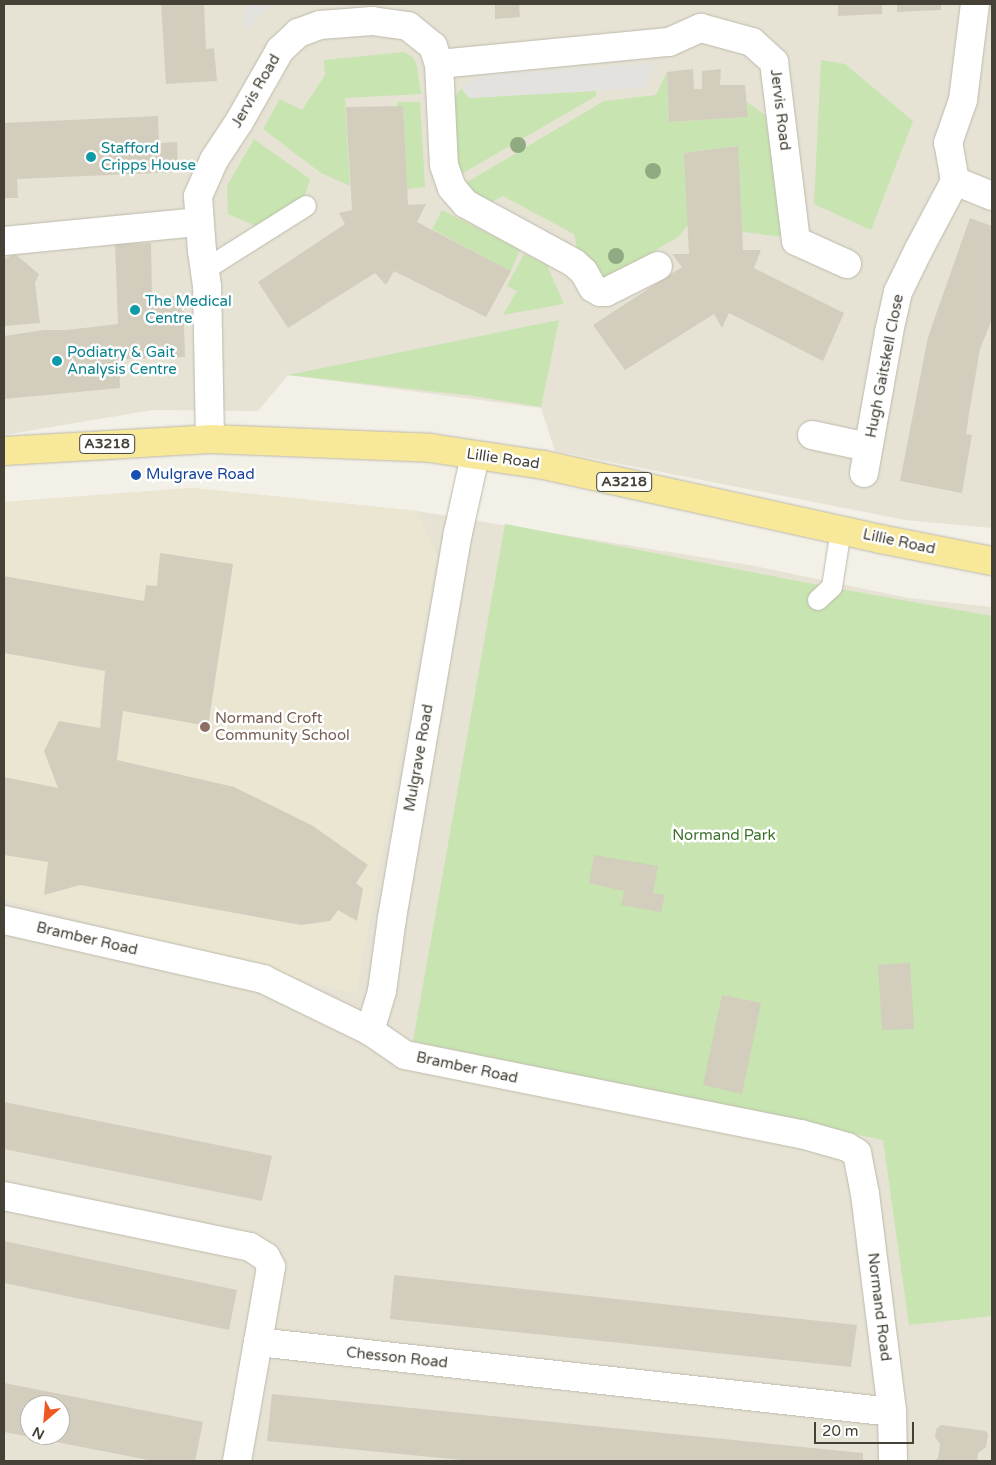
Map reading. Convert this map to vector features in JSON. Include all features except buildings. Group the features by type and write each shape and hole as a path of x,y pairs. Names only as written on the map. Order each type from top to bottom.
{"main road":[{"name":"Lillie Road","path":"4,451 210,439 430,448 475,456 544,464 841,530 992,560"}],"street":[{"path":"975,4 963,100 948,143 955,181 992,196"},
{"name":"Jervis Road","path":"210,439 206,269 202,252 198,196 214,160 239,122 280,50 298,33 320,25 372,21 408,26 433,46 439,64 444,165 452,188 466,204 574,262 584,272 593,288 600,292 606,292 658,266"},
{"name":"Jervis Road","path":"439,64 669,42 701,28 752,42 774,62 796,241 847,264"},
{"name":"Hugh Gaitskell Close","path":"864,473 898,292 955,181"},
{"path":"4,241 199,222"},
{"name":"Hugh Gaitskell Close","path":"812,435 868,447"},
{"name":"Mulgrave Road","path":"370,1031 382,991 392,918 458,533 475,456"},
{"name":"Bramber Road","path":"4,920 263,979 370,1031 405,1055 801,1134 838,1144 857,1153"},
{"name":"Normand Road","path":"857,1153 865,1194 892,1412 893,1461"},
{"path":"4,1196 250,1247 266,1257 270,1267 237,1461"},
{"name":"Chesson Road","path":"258,1342 892,1412"}],"lane":[{"path":"206,269 306,206"},
{"path":"818,600 832,587 841,530"}],"shaded area":[{"path":"4,4 992,4 992,528 905,520 555,451 541,408 288,375 258,411 153,410 4,435"},
{"path":"245,4 272,4 245,31"},
{"path":"657,63 644,88 469,98 461,88 485,75"},
{"path":"192,488 417,511 755,566 908,598 992,607 992,1461 4,1461 4,502"},
{"name":"Normand Croft Community School","path":"192,488 417,511 437,555 356,994 4,899 4,502"}],"green space":[{"path":"404,52 413,57 417,66 421,94 345,98 350,186 321,173 263,129 280,99 302,110 325,75 324,60"},
{"path":"821,60 845,64 913,121 871,230 814,204"},
{"path":"667,72 669,122 748,117 747,102 765,115 768,135 778,135 784,237 742,232 737,146 685,153 688,225 678,237 608,278 597,275 578,251 574,234 503,196 488,204 464,184 604,101 656,95"},
{"path":"461,88 469,98 596,91 596,96 458,176 454,99"},
{"path":"397,102 420,102 425,187 407,189 403,106 397,106"},
{"path":"254,139 310,179 305,195 259,227 228,214 227,186"},
{"path":"442,210 520,250 511,271 432,229"},
{"path":"524,254 547,265 564,304 503,315 517,291 507,286"},
{"path":"559,320 541,407 474,396 288,375"},
{"name":"Normand Park","path":"505,524 818,585 992,616 992,1316 909,1325 883,1140 413,1041"}],"place":[{"name":"Stafford Cripps House","path":"91,157"},
{"name":"The Medical Centre","path":"135,310"},
{"name":"Podiatry & Gait Analysis Centre","path":"57,361"},
{"name":"Mulgrave Road","path":"136,475"},
{"name":"Normand Croft Community School","path":"205,727"}]}
